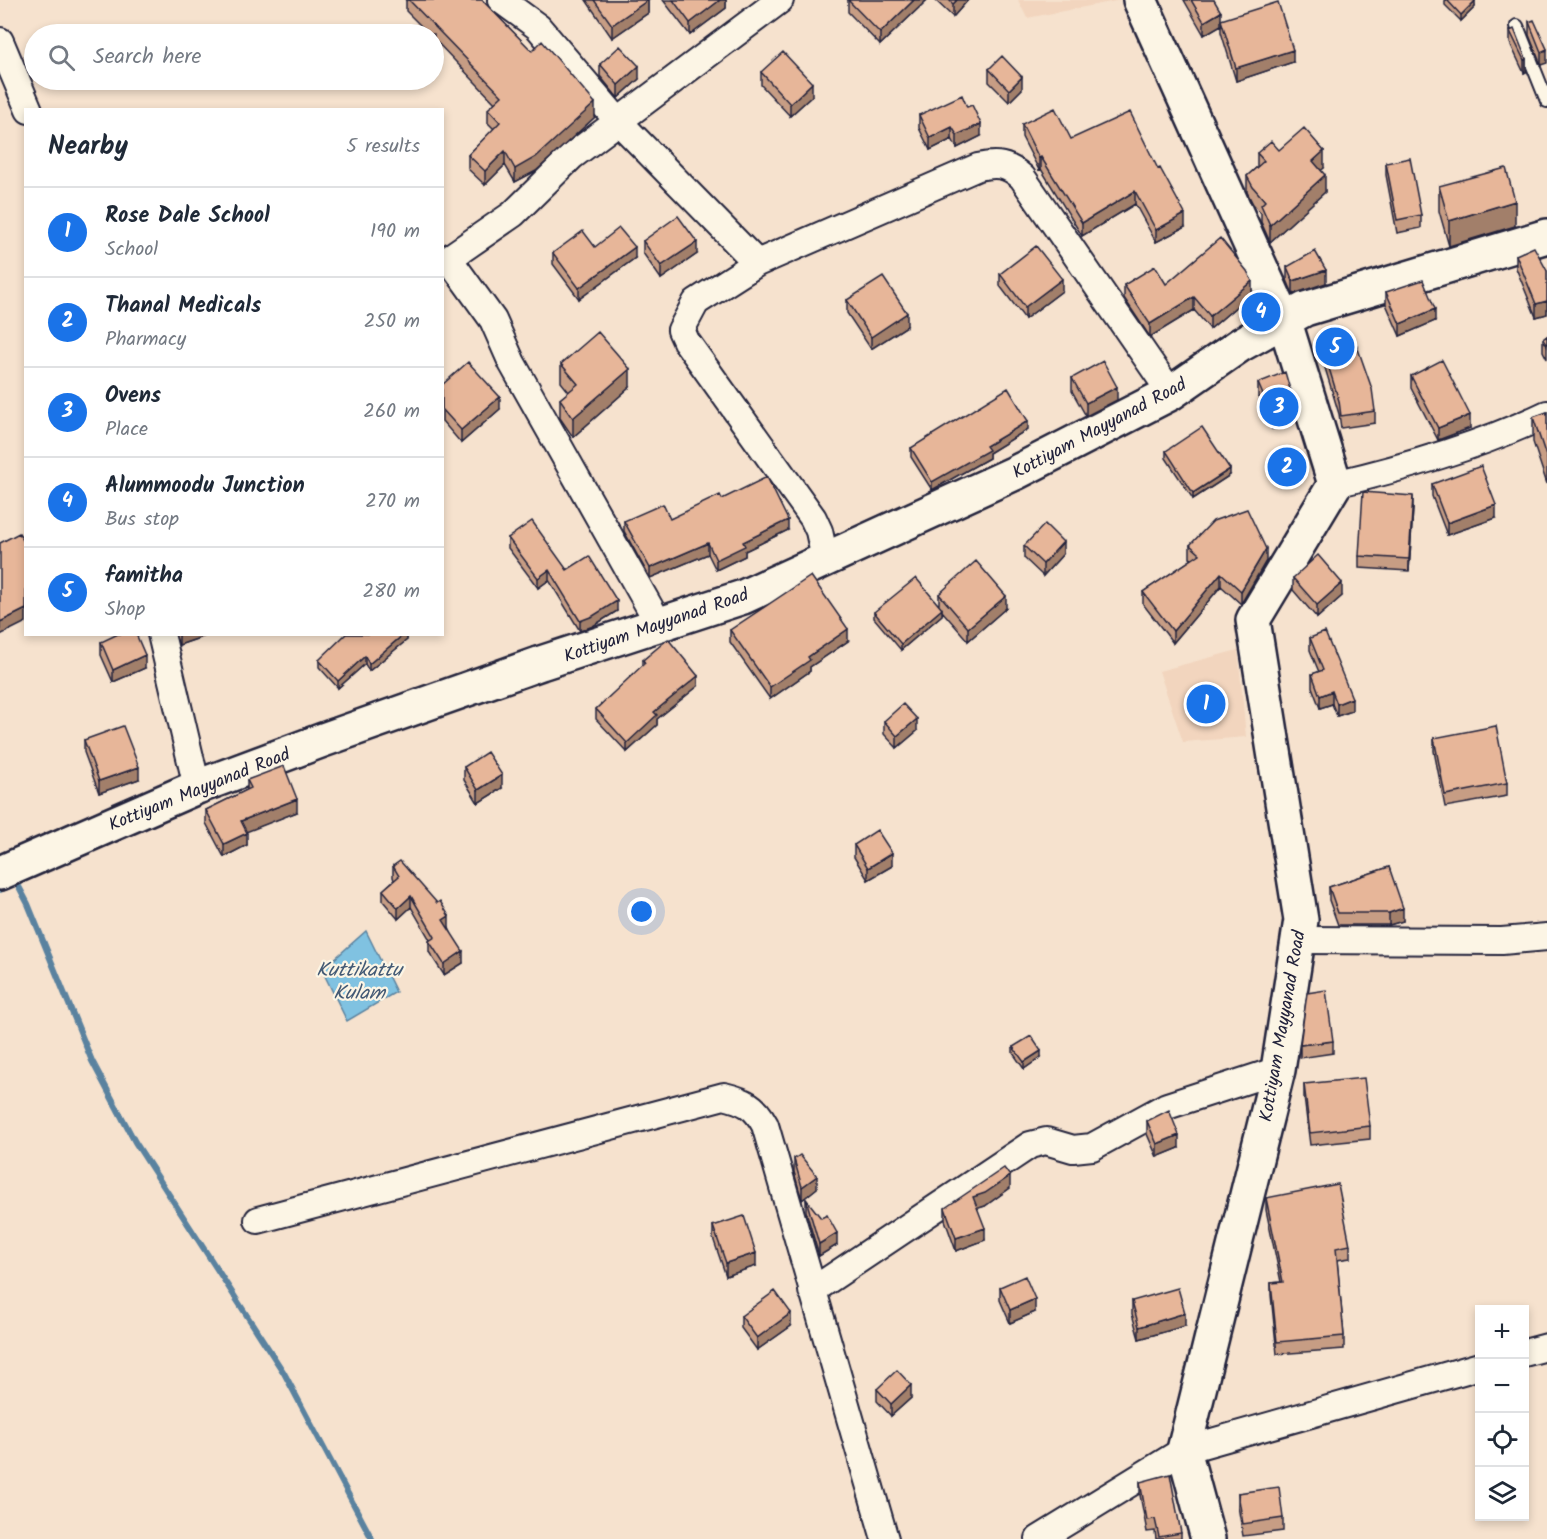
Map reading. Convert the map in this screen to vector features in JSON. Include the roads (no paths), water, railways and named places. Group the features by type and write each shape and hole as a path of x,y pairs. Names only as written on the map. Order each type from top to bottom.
{"street":[{"path":"501,0 538,27 551,40 618,121 757,263"},
{"path":"659,624 512,363 493,320 446,261 513,214 572,156 780,0"},
{"path":"1140,0 1284,319 1335,484 1399,469 1526,424 1547,414"},
{"path":"0,41 28,108"},
{"path":"825,560 819,531 813,518 686,341 681,330 696,302 757,263 978,167 996,163 1011,167 1022,177 1171,393"},
{"name":"Kottiyam Mayyanad Road","path":"0,873 197,787 519,671 743,597 1015,473 1171,393 1240,345 1305,309 1547,236"},
{"name":"Kottiyam Mayyanad Road","path":"1208,1539 1184,1450 1278,1070 1301,920 1253,620 1335,484"},
{"path":"160,636 197,787"},
{"path":"1298,940 1502,941 1547,937"},
{"path":"812,1291 1030,1145 1046,1142 1073,1149 1092,1147 1167,1106 1278,1070"},
{"path":"258,1220 724,1096 743,1100 756,1109 765,1125 885,1539"},
{"path":"1529,1352 1547,1347"},
{"path":"1039,1539 1184,1450 1475,1367"}],"lane":[{"path":"1516,26 1547,101"}],"water":[{"name":"Kuttikattu Kulam","path":"366,931 396,992 347,1021 322,970"}],"waterway":[{"path":"0,890 17,883 28,904 92,1061 135,1142 284,1373 372,1539"}],"place":[{"name":"Alummoodu Junction","path":"1261,312"},
{"name":"famitha","path":"1335,347"},
{"name":"Ovens","path":"1279,407"},
{"name":"Thanal Medicals","path":"1287,467"},
{"name":"Rose Dale School","path":"1206,704"}]}
